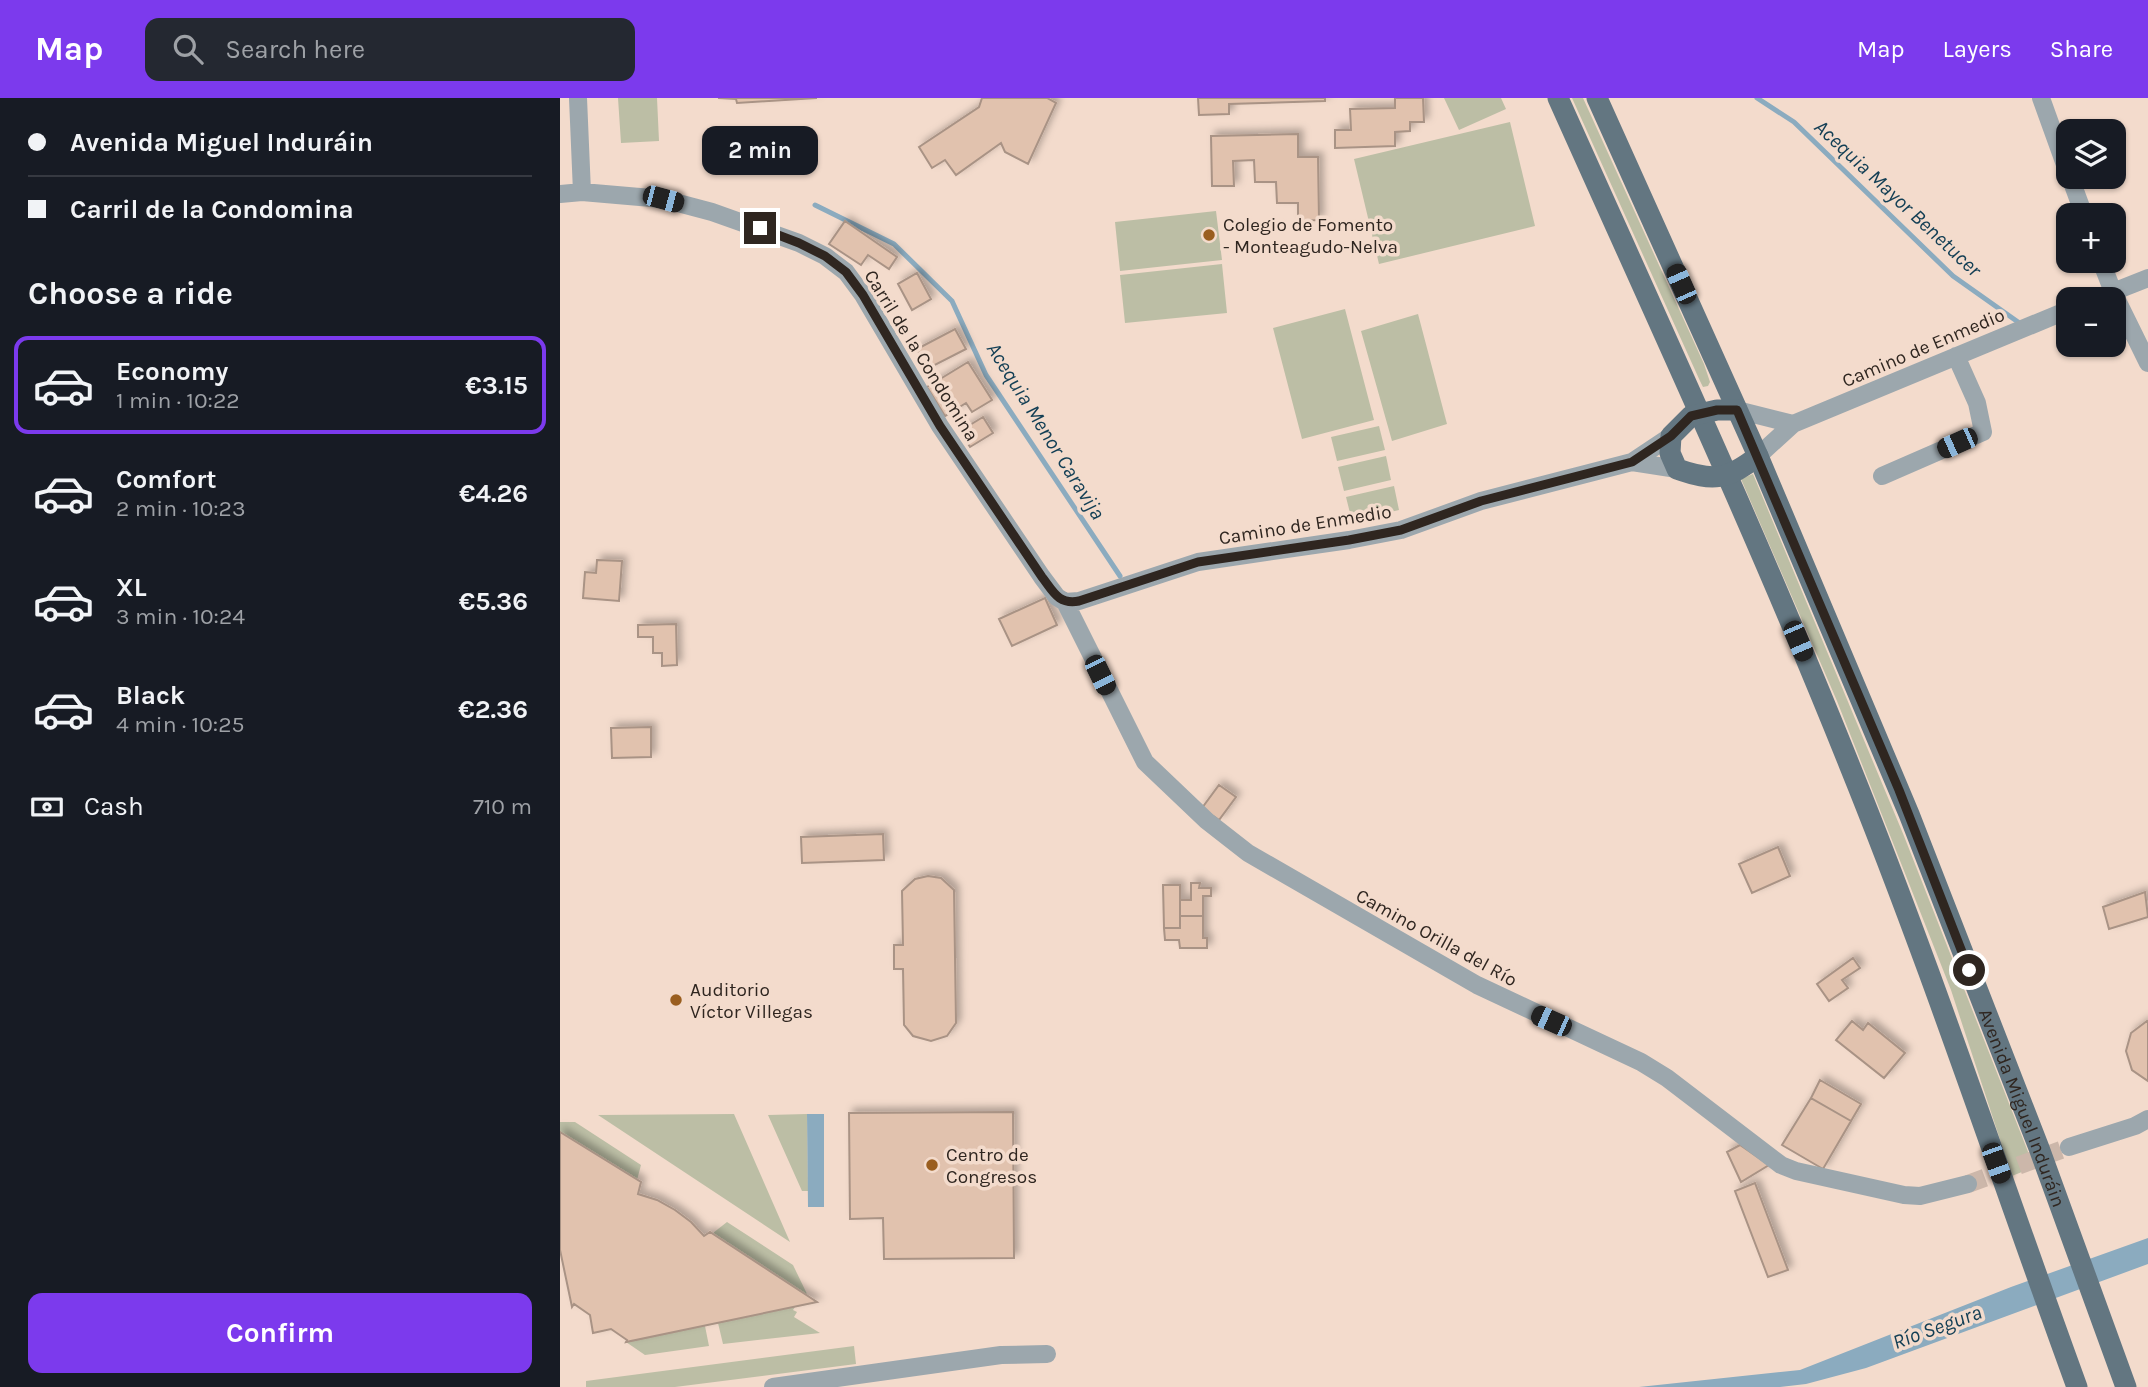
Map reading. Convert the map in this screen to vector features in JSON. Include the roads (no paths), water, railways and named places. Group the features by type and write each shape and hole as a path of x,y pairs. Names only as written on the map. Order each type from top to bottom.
{"main road":[{"name":"Avenida Miguel Induráin","path":"1558,98 1728,475 1849,763 1933,978 2007,1195 2077,1387"},
{"name":"Avenida Miguel Induráin","path":"1597,98 1758,456 1909,814 2051,1180 2126,1385"},
{"path":"1737,410 1717,410 1691,416 1671,436 1670,453 1677,469 1704,478 1728,475 1758,456"}],"street":[{"path":"578,98 582,192"},
{"path":"2041,98 2056,139"},
{"name":"Carril de la Condomina","path":"560,194 582,192 663,199 712,212 799,243 825,256 846,272 863,295 940,426 1042,577 1057,597 1065,602"},
{"path":"2126,287 2148,278"},
{"name":"Camino de Enmedio","path":"1758,456 1793,424 2056,315"},
{"path":"2126,318 2148,363"},
{"path":"1882,476 1983,432 1977,403 1956,356"},
{"path":"1737,410 1793,424"},
{"path":"1632,462 1671,436"},
{"path":"1632,462 1677,469"},
{"name":"Camino de Enmedio","path":"1065,602 1079,601 1198,562 1401,530 1481,501 1632,462"},
{"name":"Camino Orilla del Río","path":"1065,602 1145,762 1207,821 1248,853 1477,985 1641,1062 1667,1078 1781,1165 1796,1171 1904,1195 1920,1196 1968,1184"},
{"path":"2069,1147 2135,1126 2148,1119"},
{"path":"773,1387 1001,1355 1047,1354"}],"water":[{"path":"807,1114 824,1114 824,1207 808,1207"},
{"name":"Río Segura","path":"2148,1238 2148,1264 1866,1368 1806,1384 1780,1387 1639,1387 1800,1370 2011,1287"}],"waterway":[{"name":"Acequia Mayor Benetucer","path":"1757,98 1794,122 1953,276 2018,322"},
{"name":"Acequia Menor Caravija","path":"815,205 894,244 952,301 986,375 1120,576"}],"tunnel":[{"path":"1968,1184 2069,1147"}],"place":[{"name":"Colegio de Fomento - Monteagudo-Nelva","path":"1209,235"},
{"name":"Auditorio Víctor Villegas","path":"676,1000"},
{"name":"Centro de Congresos","path":"932,1165"}]}
